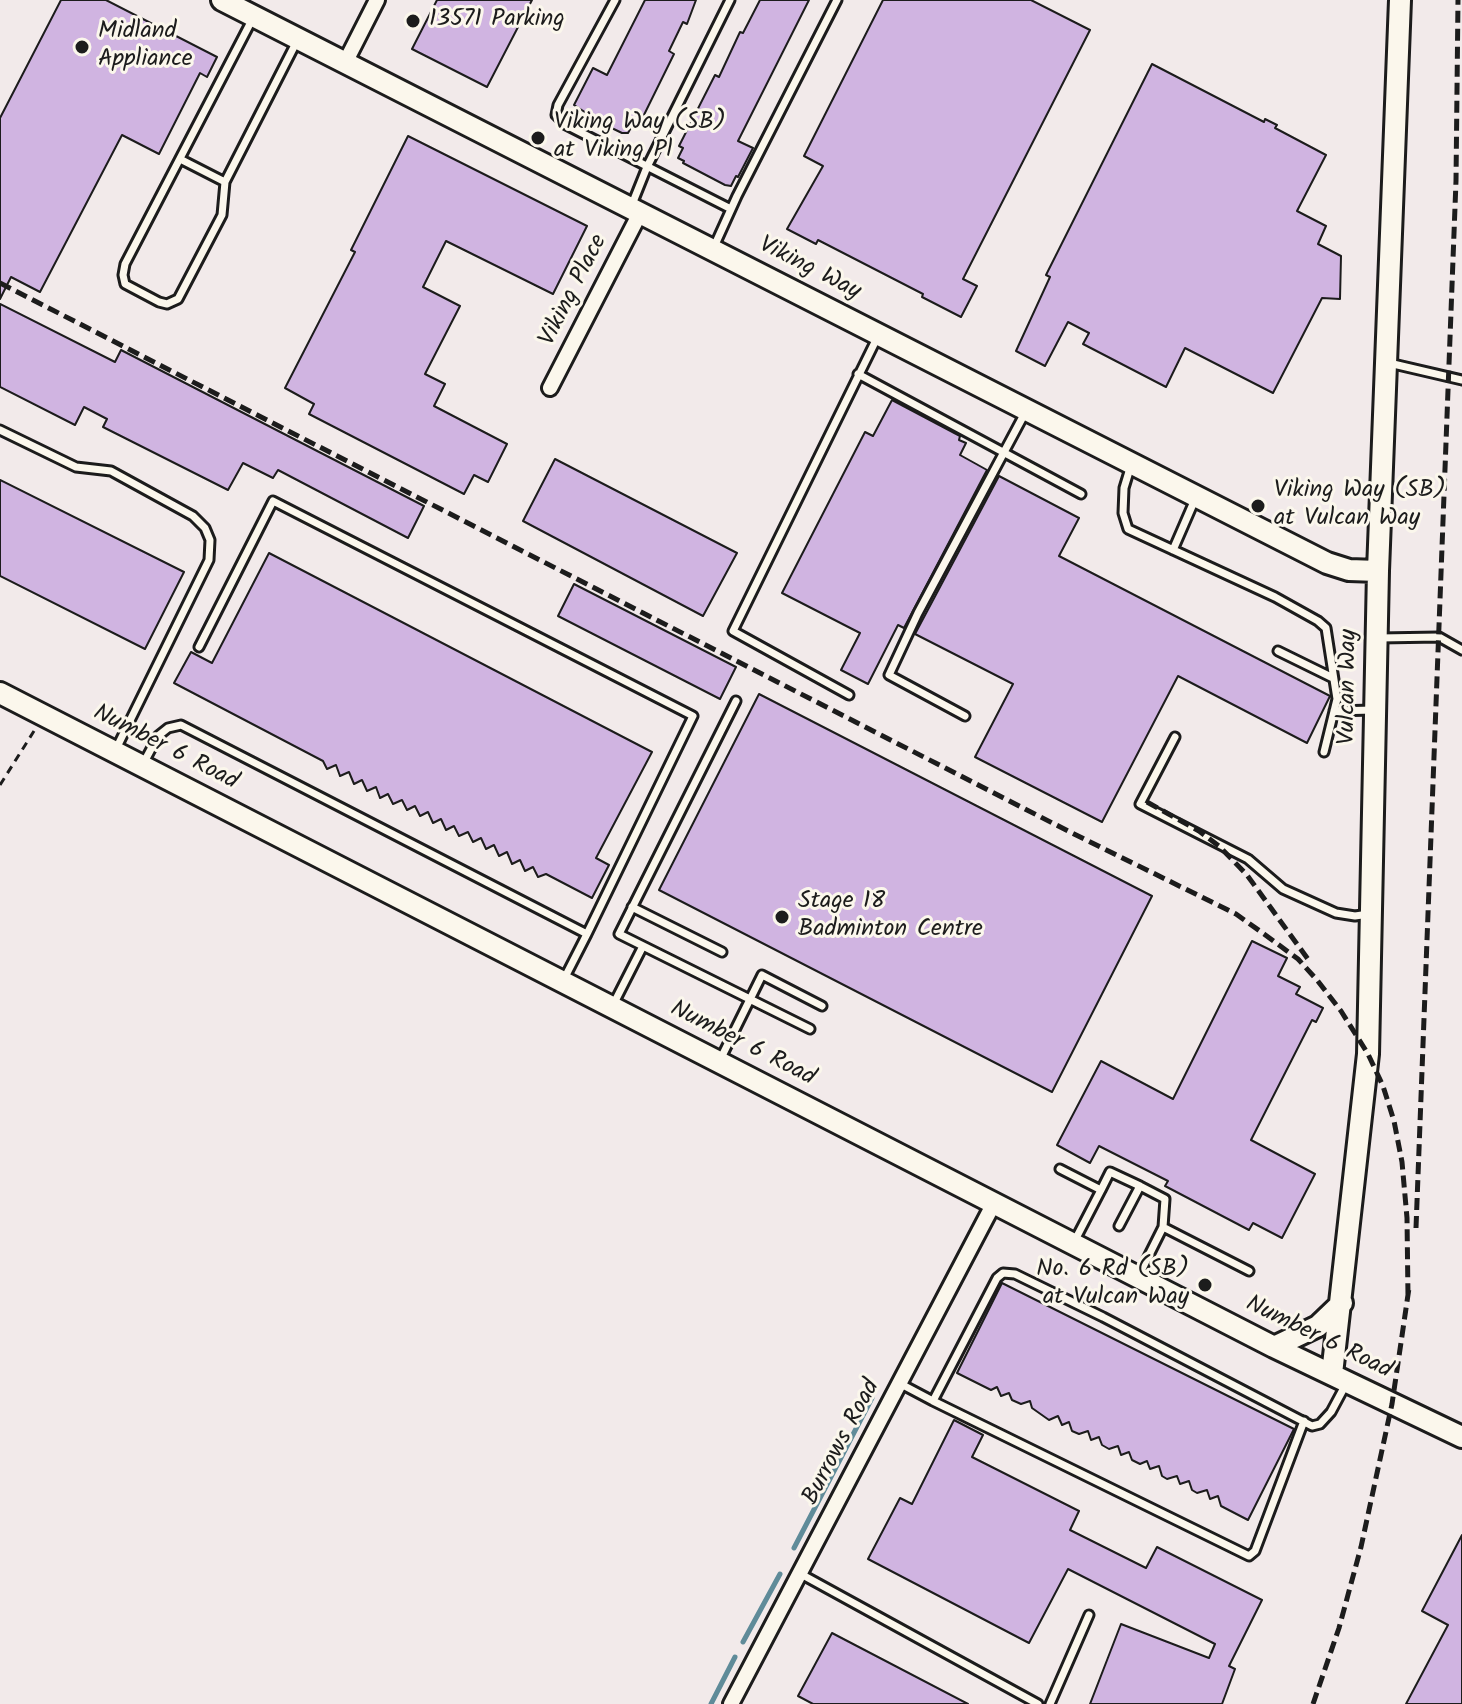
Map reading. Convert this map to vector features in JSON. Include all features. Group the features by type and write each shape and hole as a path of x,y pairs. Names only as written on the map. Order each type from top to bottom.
{"street":[{"name":"Viking Way","path":"222,0 1327,563 1349,570 1378,571"},
{"path":"345,63 377,0"},
{"name":"Vulcan Way","path":"1340,1378 1342,1303 1368,1054 1378,571 1400,0"},
{"name":"Viking Place","path":"550,388 635,211"},
{"name":"Number 6 Road","path":"0,693 1274,1347 1462,1437"},
{"name":"Burrows Road","path":"731,1704 994,1203"},
{"path":"1274,1347 1318,1326 1342,1303"}],"lane":[{"path":"615,0 558,105 556,115 566,125 731,209"},
{"path":"635,211 647,167 730,0"},
{"path":"712,251 837,0"},
{"path":"254,16 125,264 125,284 159,302 167,304 178,299 222,215 225,182 298,39"},
{"path":"180,159 225,182"},
{"path":"849,695 733,631 879,334"},
{"path":"1387,363 1462,380"},
{"path":"858,374 1081,494"},
{"path":"965,716 889,675 918,613 1027,409"},
{"path":"0,430 76,467 111,471 193,516 205,528 210,540 209,560 114,752"},
{"path":"1132,463 1124,488 1123,513 1128,529 1275,597 1326,628 1337,699 1324,752"},
{"path":"1173,550 1197,497"},
{"path":"199,647 273,501 693,716 563,982"},
{"path":"1377,638 1439,637 1462,650"},
{"path":"1278,651 1333,678"},
{"path":"736,701 619,934 810,1029"},
{"path":"1334,711 1375,710"},
{"path":"142,766 158,736 168,728 181,725 587,934"},
{"path":"1175,737 1140,804 1248,859 1283,889 1336,913 1355,916 1371,913"},
{"path":"632,907 722,952"},
{"path":"612,1007 643,946"},
{"path":"719,1062 762,975 822,1006"},
{"path":"1060,1169 1101,1190"},
{"path":"1073,1244 1110,1172 1140,1186 1165,1199 1163,1227 1139,1277"},
{"path":"1119,1226 1140,1186"},
{"path":"1163,1227 1249,1271"},
{"path":"933,1401 997,1278 1003,1273 1015,1274 1103,1317 1312,1426 1320,1424 1331,1412 1340,1378"},
{"path":"899,1383 1249,1556 1255,1551 1304,1421"},
{"path":"799,1573 1038,1704"},
{"path":"1050,1704 1089,1615"}],"path":[{"path":"0,785 44,716"}],"building":[{"path":"61,0 106,0 217,57 207,77 200,73 159,154 122,135 40,292 11,277 0,299 0,118"},
{"path":"437,0 532,0 487,87 412,49"},
{"path":"645,0 696,0 687,24 683,22 669,51 674,54 638,127 633,124 628,133 622,133 593,119 574,105 593,68 607,75"},
{"path":"760,0 809,0 738,141 753,148 738,177 731,186 725,185 683,163 678,158 683,148 679,146 715,75 719,77 740,32 743,33"},
{"path":"883,0 1031,0 1090,30 963,279 977,286 961,317 818,240 816,244 787,229 823,166 804,156"},
{"path":"1152,64 1264,122 1265,119 1277,125 1275,128 1326,155 1297,211 1326,226 1318,244 1341,256 1340,299 1322,298 1273,393 1185,348 1166,387 1083,344 1089,333 1068,322 1045,366 1016,351 1050,277 1046,275"},
{"path":"408,136 587,226 553,294 446,241 423,287 460,306 425,374 445,384 434,406 507,444 488,482 474,475 464,494 309,414 314,404 285,388 355,252 351,250"},
{"path":"0,304 115,362 121,350 424,506 408,538 278,470 273,478 243,463 228,490 103,427 107,419 84,407 75,425 0,387"},
{"path":"892,400 960,436 959,440 966,443 960,455 987,470 904,628 898,625 868,684 841,670 860,633 782,593 865,432 873,436"},
{"path":"555,459 737,553 703,616 523,521"},
{"path":"999,476 1079,518 1059,556 1330,696 1307,743 1178,676 1102,822 975,757 1013,684 915,634"},
{"path":"0,480 184,572 145,649 0,576"},
{"path":"269,553 652,752 596,858 609,865 592,898 546,874 538,877 533,867 525,871 520,860 512,864 507,852 499,856 494,845 486,849 481,838 473,842 468,832 459,836 454,826 446,830 441,819 433,823 428,812 420,816 415,806 407,810 402,800 393,804 388,794 380,798 376,787 367,791 362,780 354,784 349,772 340,776 336,765 327,769 323,761 174,683 191,652 212,663"},
{"path":"574,584 736,667 720,699 558,616"},
{"path":"759,694 1152,896 1052,1092 659,890"},
{"path":"1252,941 1287,958 1278,976 1300,987 1296,994 1323,1008 1316,1022 1312,1020 1251,1140 1315,1174 1282,1238 1253,1223 1249,1230 1165,1186 1168,1181 1099,1146 1090,1163 1057,1145 1101,1061 1173,1099"},
{"path":"1002,1283 1294,1429 1248,1520 1221,1506 1218,1496 1210,1499 1207,1490 1197,1493 1192,1490 1189,1481 1180,1484 1177,1476 1167,1479 1162,1476 1159,1466 1150,1469 1147,1461 1140,1464 1132,1460 1129,1452 1121,1455 1118,1446 1109,1449 1102,1445 1099,1437 1091,1440 1088,1431 1079,1434 1072,1431 1069,1422 1062,1425 1058,1416 1049,1420 1032,1408 1030,1401 1021,1404 1012,1400 1009,1393 1001,1396 997,1387 991,1390 957,1373"},
{"path":"954,1420 983,1435 972,1457 1079,1511 1070,1530 1146,1568 1157,1547 1262,1600 1229,1666 1235,1669 1222,1704 1090,1704 1121,1624 1209,1658 1215,1644 1068,1569 1029,1643 868,1559 900,1498 912,1504"},
{"path":"1462,1535 1462,1704 1406,1704 1448,1625 1422,1611"},
{"path":"832,1633 968,1704 813,1704 798,1696"}],"waterway":[{"path":"794,1548 872,1398"},
{"path":"743,1642 780,1574"},
{"path":"711,1704 735,1657"}],"railway":[{"path":"1416,1228 1456,181 1458,0"},
{"path":"0,283 1068,831 1236,914 1264,934 1298,959 1317,980 1368,1054 1383,1086 1402,1162 1407,1218 1408,1296"},
{"path":"1147,802 1219,846 1247,875 1310,962"},
{"path":"1313,1704 1339,1628 1361,1547 1392,1404 1409,1288"}],"place":[{"name":"13571 Parking","path":"413,21"},
{"name":"Midland Appliance","path":"82,47"},
{"name":"Viking Way (SB) at Viking Pl","path":"538,138"},
{"name":"Viking Way (SB) at Vulcan Way","path":"1258,506"},
{"name":"Stage 18 Badminton Centre","path":"782,917"},
{"name":"No. 6 Rd (SB) at Vulcan Way","path":"1205,1285"}]}
